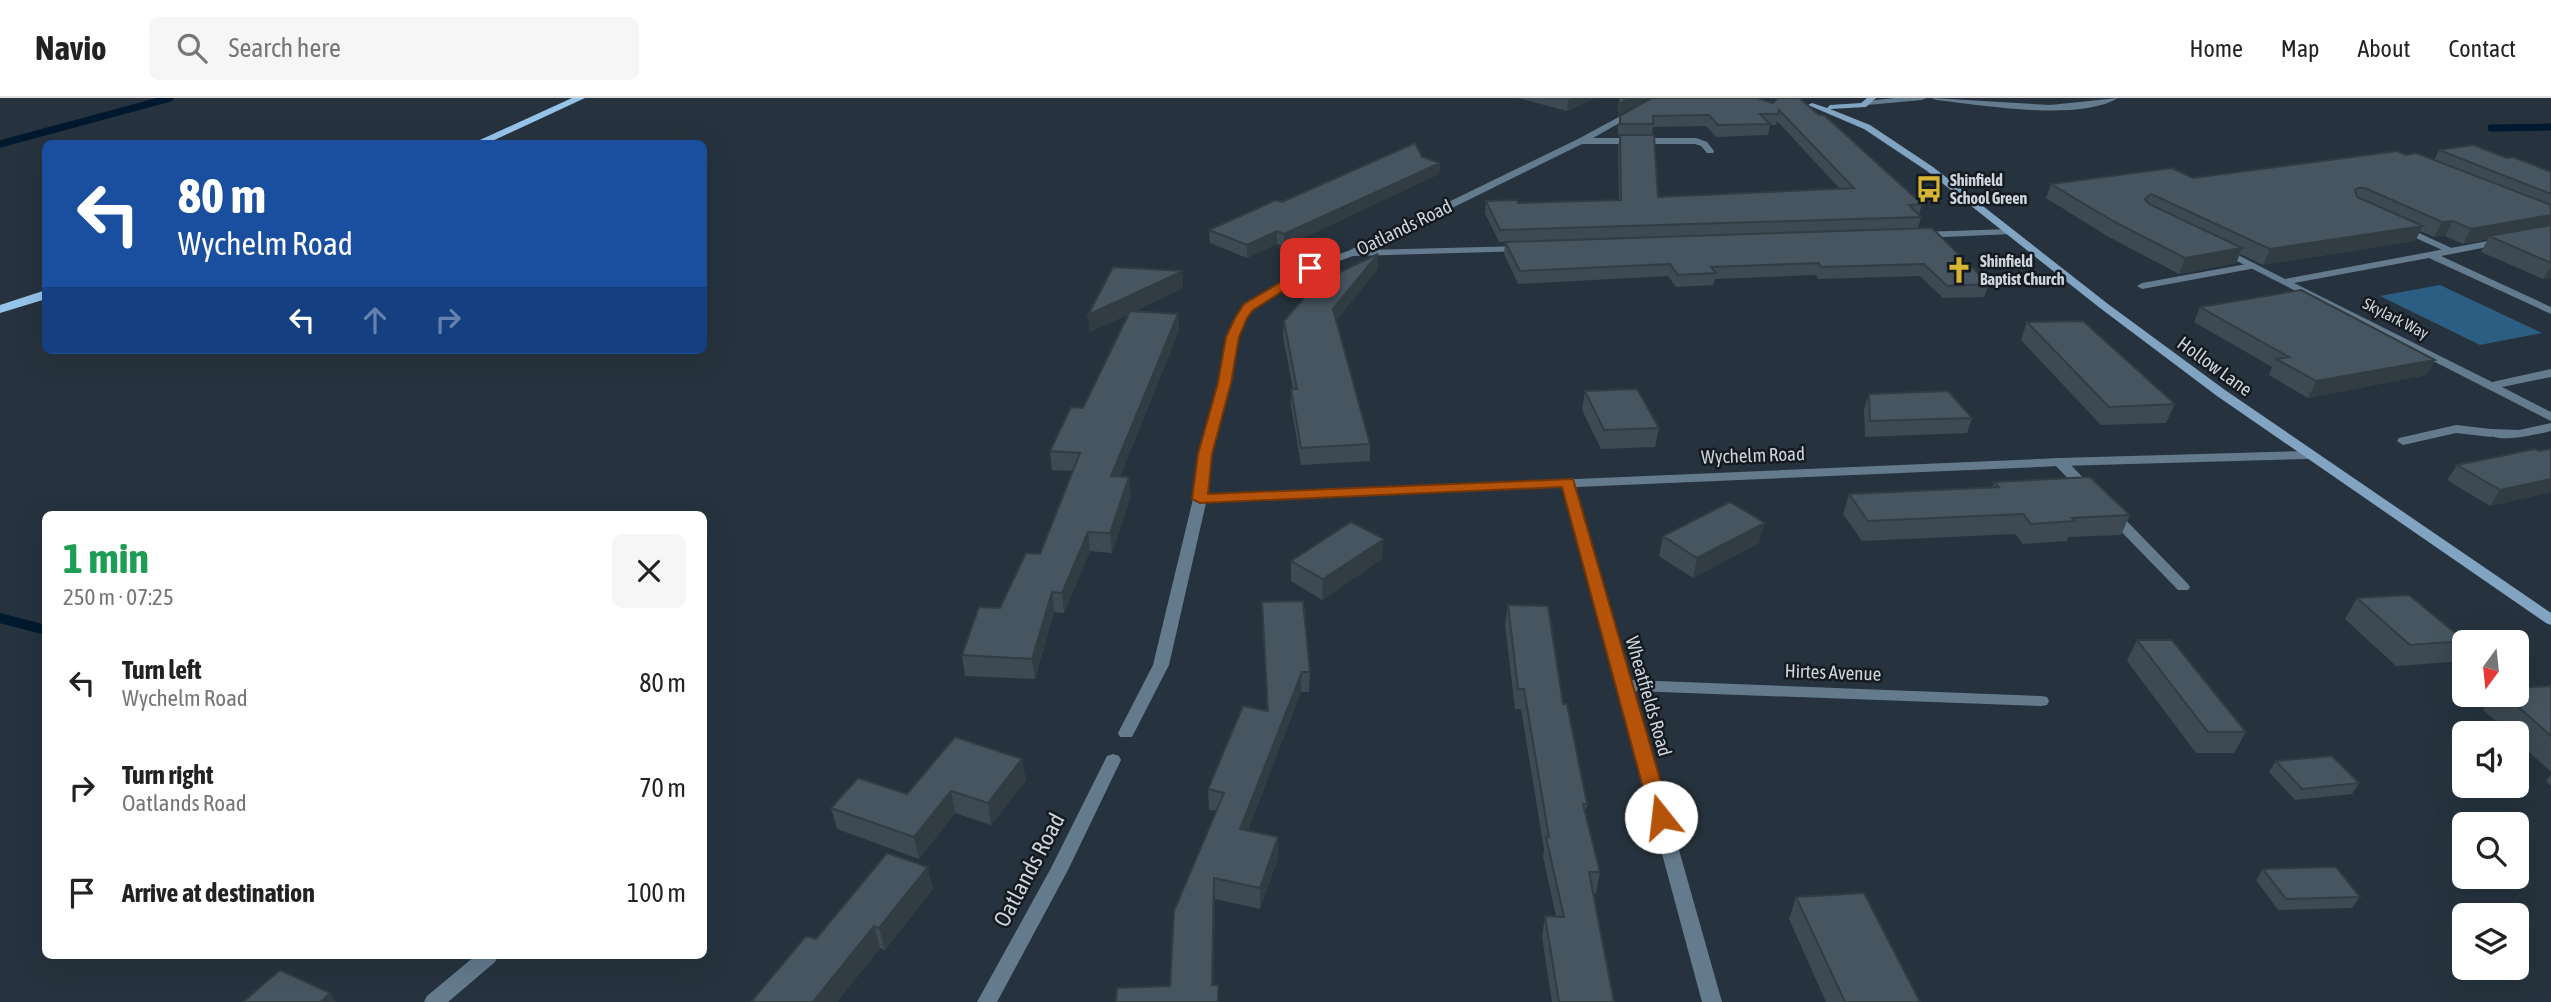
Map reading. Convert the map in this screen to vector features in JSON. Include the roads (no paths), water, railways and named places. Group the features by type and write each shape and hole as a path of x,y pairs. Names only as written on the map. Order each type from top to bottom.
{"main road":[{"path":"485,140 580,98"},
{"path":"1867,102 1867,127"},
{"name":"Hollow Lane","path":"1867,102 1831,107 1808,104 1867,127 1954,186 2104,306 2308,455 2551,620"},
{"path":"0,309 42,295"}],"street":[{"name":"Oatlands Road","path":"1126,733 1160,665 1200,499 1205,454 1224,383 1232,337 1248,307 1310,268 1352,253 1581,141 1660,98"},
{"path":"1867,102 1922,98"},
{"path":"1936,98 2063,107 2085,106 2114,98"},
{"path":"1581,141 1696,141 1704,144 1710,151"},
{"path":"2391,223 2453,251"},
{"path":"1903,236 2011,232"},
{"name":"Skylark Way","path":"2285,282 2519,238"},
{"path":"1352,253 1534,248"},
{"name":"Skylark Way","path":"2222,251 2551,417"},
{"path":"2431,255 2551,311"},
{"path":"2142,286 2252,266"},
{"path":"2492,386 2551,373"},
{"path":"2403,441 2456,429 2519,434 2551,427"},
{"name":"Wychelm Road","path":"1200,499 2060,462 2308,455"},
{"path":"2060,462 2183,587"},
{"name":"Wheatfields Road","path":"1568,482 1713,1002"},
{"name":"Hirtes Avenue","path":"1624,685 2041,701"},
{"name":"Oatlands Road","path":"987,1002 1059,870 1113,760"},
{"path":"434,1002 484,959"}],"waterway":[{"path":"0,144 170,98"},
{"path":"2491,128 2551,127"},
{"path":"0,618 42,629"}],"place":[{"name":"Shinfield School Green","path":"1929,189"},
{"name":"Shinfield Baptist Church","path":"1959,270"}]}
